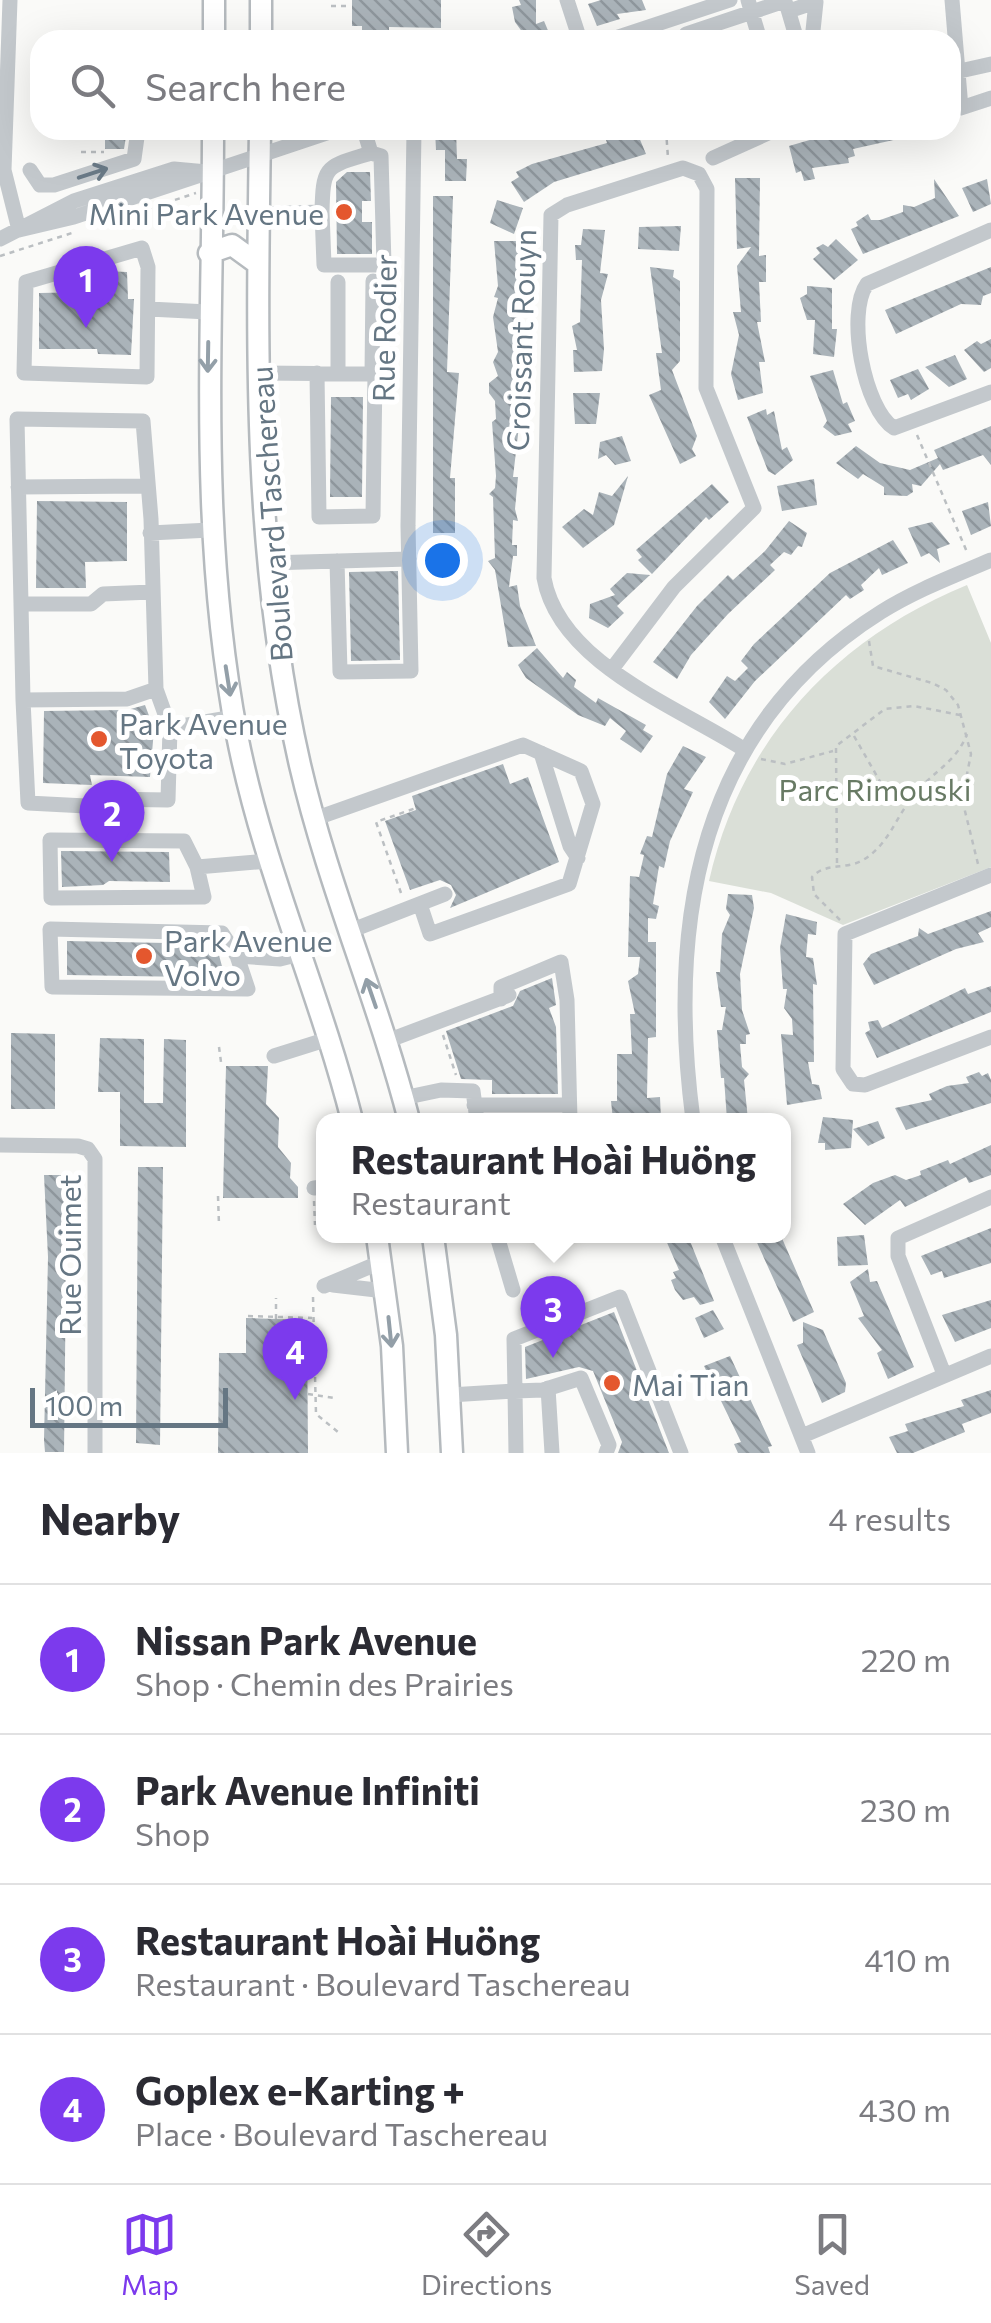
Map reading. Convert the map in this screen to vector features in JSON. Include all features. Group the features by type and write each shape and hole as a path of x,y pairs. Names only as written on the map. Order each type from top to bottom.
{"main road":[{"path":"214,0 214,30"},
{"path":"261,0 261,30"},
{"name":"Boulevard Taschereau","path":"213,140 208,312 210,530 234,716 269,861 350,1113"},
{"name":"Boulevard Taschereau","path":"260,140 258,374 268,562 286,699 314,818 407,1113"},
{"path":"209,253 232,246 258,264"},
{"path":"378,1243 386,1291 397,1453"},
{"path":"433,1243 450,1395 452,1453"}],"street":[{"path":"10,0 3,158 5,183 19,230"},
{"path":"566,0 576,30"},
{"path":"639,30 730,0"},
{"path":"952,0 953,30"},
{"path":"701,30 750,6 816,2 813,30"},
{"path":"786,4 794,30"},
{"path":"750,6 757,30"},
{"path":"681,16 685,30"},
{"path":"961,70 991,64"},
{"path":"961,104 962,108 991,98"},
{"path":"30,170 40,185 54,185 134,159 137,140"},
{"path":"0,238 63,204 174,169 211,172 307,140"},
{"path":"367,140 371,153"},
{"name":"Rue Rodier","path":"337,561 340,672 411,670 408,526 414,140"},
{"path":"713,158 753,140"},
{"path":"371,153 381,156 384,265 324,266 322,212 323,173 328,167 371,153"},
{"name":"Croissant Rouyn","path":"612,669 663,600 754,508 706,388 707,197 704,180 680,167 567,205 551,215 544,468 547,592 574,641 612,669 750,753"},
{"path":"259,214 322,212"},
{"path":"991,230 867,284 861,294 860,354 884,420 894,428 991,392"},
{"path":"142,248 149,309 147,377 24,373 26,282 142,248"},
{"path":"318,374 325,468 320,516 373,516 372,281"},
{"path":"338,282 338,374"},
{"path":"149,309 208,312"},
{"path":"258,374 372,374"},
{"path":"17,419 143,421 156,689 170,728 172,758 168,800 105,799 105,807 28,803 18,486 17,419"},
{"name":"Croissant Rouyn","path":"544,468 564,468"},
{"path":"18,486 146,486"},
{"path":"150,533 210,530"},
{"path":"268,562 409,559"},
{"path":"692,1113 687,1011 693,889 714,815 784,694 834,645 894,604 991,560"},
{"path":"21,604 91,604 103,594 152,592"},
{"path":"23,700 127,699 156,689"},
{"path":"170,728 234,716"},
{"path":"314,818 523,745 581,771 593,804 569,884 430,934 413,904"},
{"path":"541,753 565,831 578,858"},
{"path":"50,840 184,841 197,866 204,897 51,898 50,840"},
{"path":"197,866 269,861"},
{"path":"985,873 845,934 843,1069 853,1084 864,1086 991,1037"},
{"path":"516,882 522,900"},
{"path":"350,931 445,894"},
{"path":"474,900 480,917"},
{"path":"50,929 222,933 236,956 248,989 52,987 50,929"},
{"path":"236,956 280,958 300,954"},
{"path":"387,1041 505,997 502,987 562,962 567,1000 569,1113 475,1106 442,1090 403,1098"},
{"path":"274,1056 328,1039"},
{"path":"475,1106 492,1088"},
{"name":"Rue Ouimet","path":"0,1145 78,1146 88,1149 96,1159 95,1453"},
{"path":"944,1374 901,1262 898,1238 991,1198"},
{"path":"499,1243 514,1290"},
{"path":"725,1243 808,1453"},
{"path":"323,1289 381,1262"},
{"path":"323,1289 386,1291"},
{"path":"516,1453 514,1339 620,1297 681,1453"},
{"path":"802,1436 991,1356"},
{"path":"450,1395 548,1388 574,1378 584,1381 609,1445 606,1453"},
{"path":"548,1388 552,1453"}],"path":[{"path":"331,6 350,6"},
{"path":"667,140 668,160"},
{"path":"81,152 104,152"},
{"path":"916,434 969,558"},
{"path":"868,635 873,666 946,690 962,716 970,764 962,799"},
{"path":"750,753 785,764 834,751 872,716 901,706 962,716"},
{"path":"853,734 882,786 906,806"},
{"path":"845,924 814,894 810,883 816,872 853,865 875,851 895,828 906,806 956,756 966,734"},
{"path":"834,751 837,866"},
{"path":"926,784 951,788 962,799 985,873"},
{"path":"413,904 396,878 376,822 416,808"},
{"path":"396,878 405,876"},
{"path":"442,1030 458,1081"},
{"path":"219,1047 220,1062"},
{"path":"218,1196 218,1226"},
{"path":"315,1224 316,1212"},
{"path":"323,1289 313,1318 316,1414 338,1432"},
{"path":"276,1298 276,1318"},
{"path":"248,1316 313,1318"},
{"path":"308,1394 335,1398"}],"green space":[{"name":"Parc Rimouski","path":"967,585 991,643 991,867 843,925 771,893 709,881 724,830 744,783 800,701 835,666 875,635"}],"building":[{"path":"352,0 441,0 441,28 362,30 362,26 352,26"},
{"path":"519,0 536,0 536,24 544,21 548,30 521,30 512,7 521,5"},
{"path":"601,0 642,0 646,10 617,14 620,19 597,26 588,4"},
{"path":"105,140 125,140 124,149 105,149"},
{"path":"436,140 456,140 457,159 467,159 466,181 445,181 445,150 436,150"},
{"path":"606,140 640,140 646,154 554,182 524,202 511,182 519,177 516,172 532,164 607,143"},
{"path":"810,140 894,140 853,149 855,156 848,158 849,163 812,168 815,179 804,181 801,171 796,173 789,146"},
{"path":"347,172 370,172 371,201 362,201 362,222 372,222 372,254 337,254 336,182"},
{"path":"735,178 760,178 759,256 766,255 766,282 759,282 761,322 757,322 765,362 759,362 763,393 738,400 731,374 739,335 733,312 741,312 737,266 751,247 737,249"},
{"path":"934,179 959,216 863,254 851,229 858,226 856,222 868,214 871,220 880,220 903,212 903,205 914,207 935,198"},
{"path":"987,179 991,204 973,212 962,188"},
{"path":"433,196 453,196 447,372 459,373 450,478 455,478 455,533 433,533"},
{"path":"497,200 523,208 514,234 490,223"},
{"path":"681,226 679,251 638,249 639,227"},
{"path":"583,229 605,230 600,273 608,274 601,300 604,349 602,371 574,372 573,350 577,350 572,326 580,322 582,260 576,260 575,245 581,245"},
{"path":"836,239 858,260 834,280 813,259 820,253 816,248 823,244 828,247"},
{"path":"494,241 519,241 517,274 521,273 515,308 520,307 520,335 514,375 519,375 517,409 521,409 513,477 518,477 518,521 513,520 512,545 517,545 517,556 513,556 509,587 517,585 520,606 536,646 508,647 495,570 488,561 495,558 493,497 489,494 495,488 492,422 496,419 489,383 498,376 493,362 498,352 493,317 498,298 494,297 498,286"},
{"path":"650,267 674,270 673,277 680,281 680,361 672,370 697,436 692,449 696,456 680,464 649,395 661,390 656,353 662,353"},
{"path":"991,267 991,293 983,296 981,305 961,304 896,334 885,310"},
{"path":"127,272 128,299 134,299 131,355 98,354 97,349 39,349 39,293 91,292 91,275"},
{"path":"807,286 832,288 832,329 837,329 834,357 813,354 815,320 807,320 800,298 807,294"},
{"path":"991,339 991,368 984,372 964,350 977,341 981,344"},
{"path":"955,355 967,379 949,387 925,367"},
{"path":"918,369 929,389 911,400 908,394 898,398 890,380"},
{"path":"833,370 843,404 847,402 855,421 848,424 852,432 835,436 823,427 827,421 810,376"},
{"path":"573,393 600,393 596,424 575,424"},
{"path":"331,397 363,397 362,497 330,497"},
{"path":"766,409 767,415 774,411 782,450 787,447 793,460 775,475 768,471 747,417"},
{"path":"991,426 991,465 983,455 943,470 940,464 921,486 912,484 913,492 907,496 884,495 884,487 863,474 858,479 836,463 856,446 880,463 910,470 938,458 934,450"},
{"path":"622,436 631,461 615,465 606,455 598,459 600,442"},
{"path":"628,476 614,525 583,548 562,527 584,509 593,515 599,492 612,496"},
{"path":"814,479 817,505 782,511 777,486"},
{"path":"712,484 729,502 709,520 706,517 652,574 638,560 642,557 636,550"},
{"path":"37,501 127,502 127,561 85,562 86,588 36,588"},
{"path":"988,502 991,526 971,535 962,511"},
{"path":"789,521 807,533 802,547 798,546 791,555 784,552 770,565 775,570 691,655 677,679 653,662 697,606 728,575 733,580 765,551"},
{"path":"932,522 950,544 937,549 940,563 929,553 921,557 908,528"},
{"path":"893,540 908,563 882,575 879,568 861,585 864,590 850,599 846,595 755,681 725,719 709,702 727,676 735,681 748,668 741,661 754,644 830,573"},
{"path":"398,571 400,660 351,661 349,572"},
{"path":"627,573 650,575 617,606 624,613 608,628 589,618 590,604 615,595 610,589"},
{"path":"537,648 563,678 567,672 576,680 574,687 596,703 598,698 646,725 643,730 653,736 641,753 620,739 626,731 610,718 605,726 578,715 526,678 518,665"},
{"name":"Park Avenue Toyota","path":"145,705 154,729 150,777 90,775 92,785 43,783 44,711 127,710"},
{"path":"683,746 706,757 684,789 693,792 670,841 664,868 659,866 653,904 659,906 656,919 648,918 648,942 656,942 656,1037 648,1038 647,1098 660,1097 661,1113 612,1113 611,1101 617,1101 617,1054 632,1054 630,1014 635,1014 628,981 638,974 640,957 628,957 630,876 639,877 644,855 640,854 647,836 652,837 667,774"},
{"path":"503,764 510,784 528,777 559,862 450,908 456,895 451,885 440,880 410,890 385,821 416,810 412,796"},
{"path":"61,851 169,852 170,882 109,881 103,885 62,887"},
{"path":"728,894 752,895 754,908 740,974 742,1010 750,1034 746,1035 746,1044 740,1044 742,1067 749,1074 744,1080 747,1113 726,1113 721,1078 717,1030 722,1030 726,1007 721,1007 716,972 720,972 722,934 730,915 726,909"},
{"path":"991,911 991,927 978,933 984,942 956,949 874,985 863,964 871,954 918,936 919,928 928,934"},
{"path":"786,914 817,922 816,935 808,934 806,957 813,958 817,985 813,984 814,1062 808,1062 812,1084 819,1085 822,1099 787,1105 781,1034 793,1035 792,1019 784,1008 787,989 783,989 780,948"},
{"name":"Park Avenue Volvo","path":"67,941 216,944 223,970 196,970 190,977 67,975"},
{"path":"552,978 556,1005 549,1008 556,1027 558,1094 492,1094 492,1080 461,1079 446,1031 513,1006 520,991"},
{"path":"991,986 991,1012 877,1058 865,1033 870,1030 868,1022 878,1020 882,1028 965,988 968,994"},
{"path":"11,1033 55,1034 55,1109 11,1109"},
{"path":"100,1038 144,1039 144,1103 163,1103 164,1039 186,1040 186,1147 120,1146 120,1092 98,1092"},
{"path":"226,1066 268,1066 266,1104 279,1118 278,1147 291,1163 290,1178 298,1187 298,1198 223,1198"},
{"path":"979,1072 982,1076 988,1073 991,1080 991,1103 906,1130 895,1108 932,1100 929,1094 969,1083 966,1077"},
{"path":"823,1117 853,1120 851,1148 825,1150 825,1143 818,1143"},
{"path":"878,1121 885,1138 868,1146 853,1129"},
{"path":"991,1145 991,1175 969,1183 966,1177 905,1207 900,1200 865,1225 843,1204 873,1183 895,1175 906,1180"},
{"path":"138,1167 163,1167 160,1445 136,1443"},
{"path":"44,1175 67,1175 64,1452 45,1452 44,1440 48,1257"},
{"path":"991,1228 991,1263 944,1278 942,1271 931,1275 921,1256"},
{"path":"864,1235 868,1265 838,1266 837,1237"},
{"path":"667,1243 691,1243 714,1301 700,1305 694,1297 683,1300 671,1280 676,1278 673,1272 679,1270"},
{"path":"757,1243 784,1243 814,1312 793,1322"},
{"path":"868,1269 870,1282 877,1281 914,1367 888,1379 877,1353 882,1350 858,1318 864,1316 850,1282"},
{"path":"991,1300 991,1328 955,1342 942,1315"},
{"path":"713,1310 724,1329 704,1338 695,1318"},
{"path":"614,1312 669,1453 618,1453 622,1442 593,1371 579,1367 526,1379 525,1347"},
{"path":"246,1318 307,1320 308,1453 218,1453 219,1353 246,1353"},
{"path":"803,1322 823,1330 846,1383 845,1392 822,1403 797,1345 803,1343"},
{"path":"730,1356 772,1446 768,1447 770,1453 738,1453 734,1444 741,1442 704,1366"},
{"path":"991,1390 991,1413 962,1424 965,1432 913,1453 897,1453 889,1437 908,1431 905,1424 964,1406 961,1400"}],"place":[{"name":"Mini Park Avenue","path":"344,212"},
{"name":"Nissan Park Avenue","path":"86,328"},
{"name":"Park Avenue Toyota","path":"99,739"},
{"name":"Park Avenue Infiniti","path":"112,862"},
{"name":"Park Avenue Volvo","path":"144,956"},
{"name":"Restaurant Hoài Huöng","path":"553,1358"},
{"name":"Mai Tian","path":"612,1383"},
{"name":"Goplex e-Karting +","path":"295,1400"}]}
